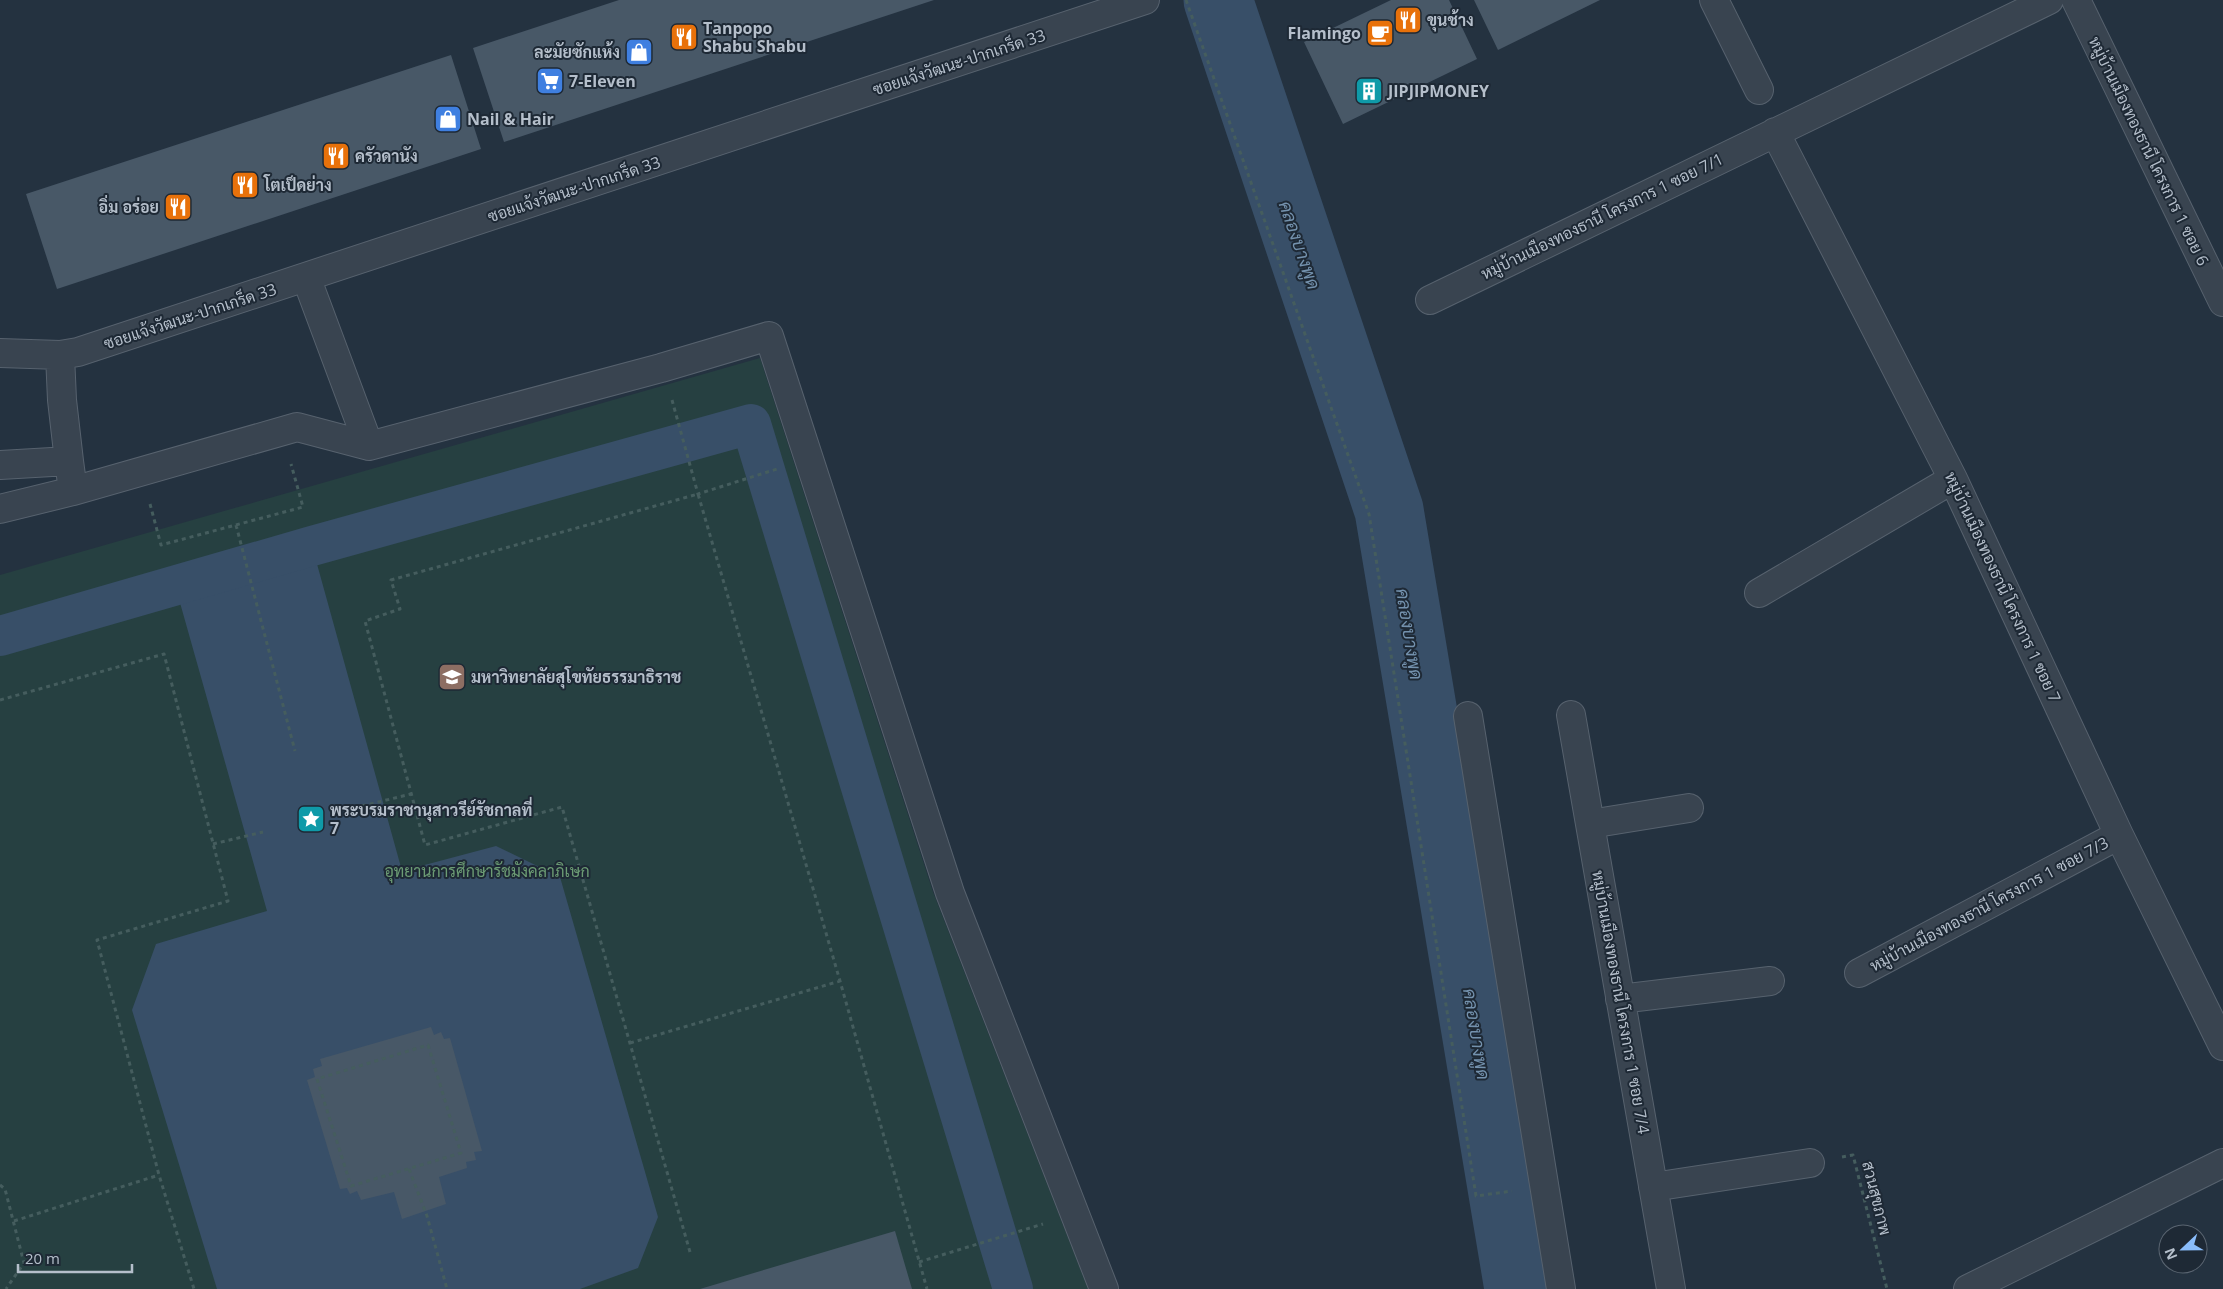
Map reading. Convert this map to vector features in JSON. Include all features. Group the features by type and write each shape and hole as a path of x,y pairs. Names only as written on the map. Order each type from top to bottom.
{"street":[{"name":"ซอยแจ้งวัฒนะ-ปากเกร็ด 33","path":"0,353 60,355 88,350 1145,0"},
{"path":"1714,0 1759,90"},
{"name":"หมู่บ้านเมืองทองธานี โครงการ 1 ซอย 7/1","path":"1430,300 2049,0"},
{"name":"หมู่บ้านเมืองทองธานี โครงการ 1 ซอย 6","path":"2076,0 2223,302"},
{"name":"หมู่บ้านเมืองทองธานี โครงการ 1 ซอย 7","path":"1775,132 1953,479 2119,835 2223,1046"},
{"path":"306,277 369,446"},
{"path":"0,509 142,472 297,427 369,446 661,368 769,336 950,893 1104,1289"},
{"path":"60,355 62,400 72,491"},
{"path":"0,465 69,461"},
{"path":"1760,593 1953,479"},
{"name":"หมู่บ้านเมืองทองธานี โครงการ 1 ซอย 7/4","path":"1571,715 1671,1289"},
{"path":"1468,716 1561,1289"},
{"path":"1590,824 1689,808"},
{"name":"หมู่บ้านเมืองทองธานี โครงการ 1 ซอย 7/3","path":"1859,973 2119,835"},
{"path":"1620,999 1770,980"},
{"path":"1653,1187 1810,1163"},
{"path":"1968,1289 2223,1163"}],"path":[{"path":"1186,0 1369,514 1476,1196"},
{"path":"672,401 840,980 927,1289"},
{"path":"142,472 161,544 303,507 281,432"},
{"path":"690,1252 562,807 425,845 364,621 400,609 391,580 698,494 780,468"},
{"path":"236,525 295,751"},
{"path":"0,700 164,654 228,901 97,940 159,1175 194,1289"},
{"path":"362,806 411,794"},
{"path":"213,844 263,832"},
{"path":"630,1043 840,980"},
{"path":"428,1045 461,1153 409,1169 351,1186 317,1079 428,1045"},
{"name":"สวนสุขภาพ","path":"1810,1163 1853,1155 1887,1289"},
{"path":"409,1169 427,1216 447,1289"},
{"path":"14,1221 159,1175"},
{"path":"0,1186 5,1189 24,1263 6,1289"},
{"path":"919,1262 1023,1230"}],"green space":[{"name":"อุทยานการศึกษารัชมังคลาภิเษก","path":"760,358 933,892 1088,1289 0,1289 0,575"}],"water":[{"path":"312,546 402,871 496,846 560,877 658,1217 638,1268 580,1289 217,1289 132,1010 156,944 267,911 175,585"}],"building":[{"path":"619,0 934,0 504,142 473,48"},
{"name":"JIPJIPMONEY","path":"1391,0 1449,0 1477,59 1343,124 1304,42"},
{"path":"1474,0 1600,0 1498,50"},
{"path":"451,55 481,149 57,289 26,194"},
{"path":"431,1027 434,1035 441,1032 444,1039 450,1038 482,1151 474,1152 476,1160 466,1162 467,1168 439,1177 446,1204 402,1219 394,1192 361,1200 357,1191 350,1194 347,1188 340,1189 307,1080 315,1077 313,1069 322,1066 320,1059"},
{"path":"895,1231 912,1289 700,1289"}],"waterway":[{"name":"คลองบางพูด","path":"1218,0 1389,510 1519,1289"},
{"path":"0,636 312,546 751,424 1013,1289"}],"place":[{"name":"ขุนช้าง","path":"1408,20"},
{"name":"Flamingo","path":"1380,33"},
{"name":"Tanpopo Shabu Shabu","path":"684,37"},
{"name":"ละมัยซักแห้ง","path":"639,52"},
{"name":"7-Eleven","path":"550,81"},
{"name":"JIPJIPMONEY","path":"1369,91"},
{"name":"Nail & Hair","path":"448,119"},
{"name":"ครัวดานัง","path":"336,156"},
{"name":"โตเป็ดย่าง","path":"245,185"},
{"name":"อิ่ม อร่อย","path":"178,207"},
{"name":"มหาวิทยาลัยสุโขทัยธรรมาธิราช","path":"452,677"},
{"name":"พระบรมราชานุสาวรีย์รัชกาลที่ 7","path":"311,819"}]}
